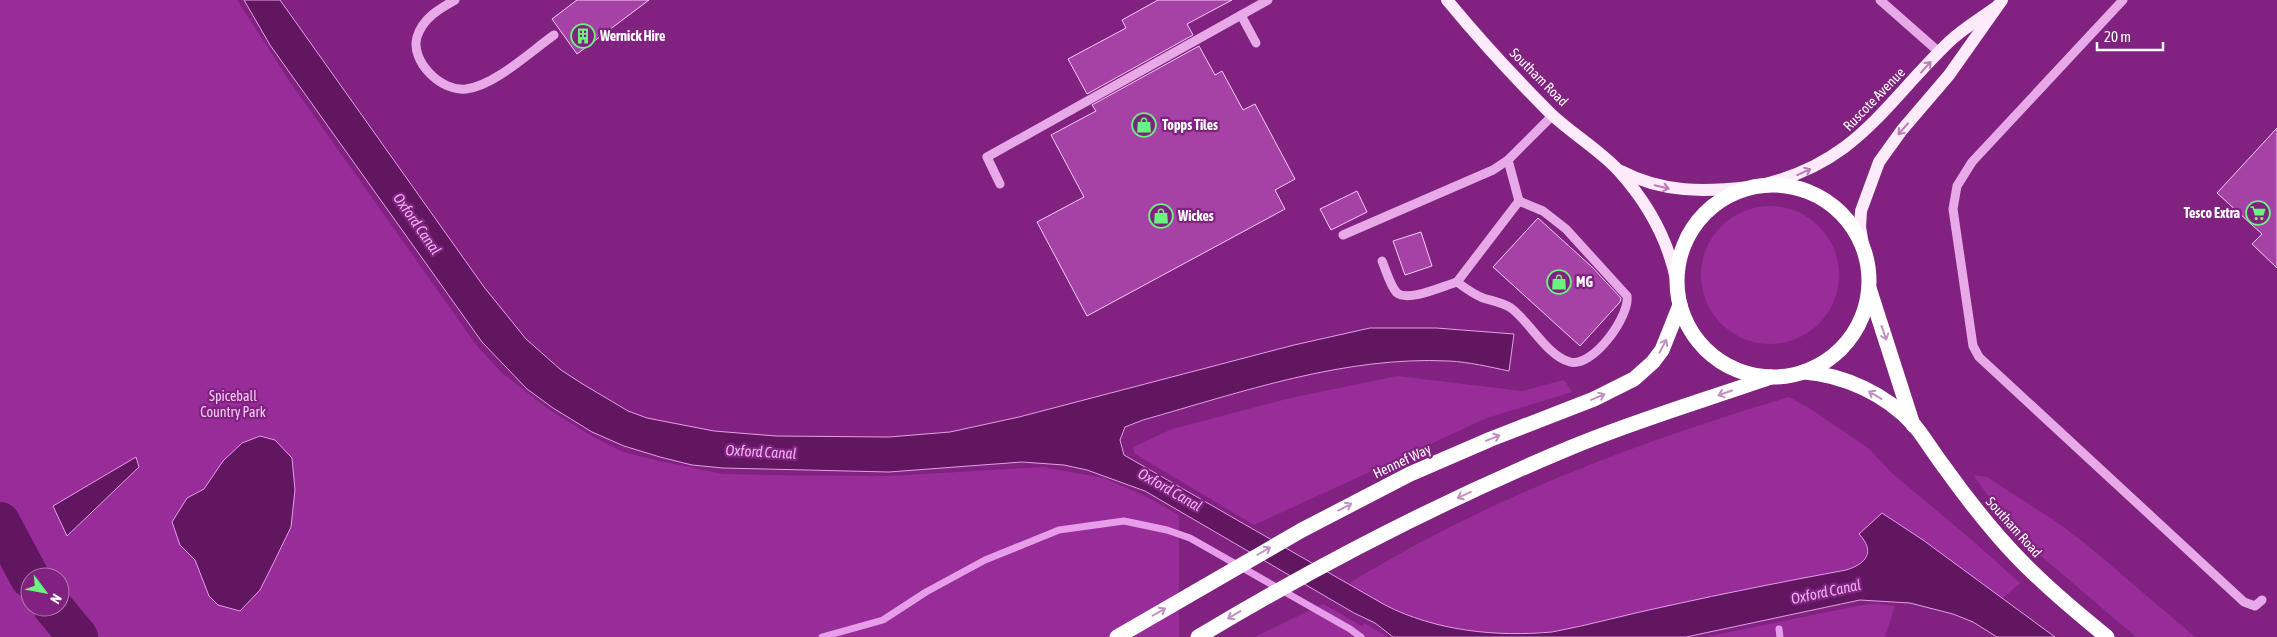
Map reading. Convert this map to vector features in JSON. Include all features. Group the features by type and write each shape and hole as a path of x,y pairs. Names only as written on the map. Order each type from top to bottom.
{"highway":[{"path":"1198,637 1342,554 1417,516 1573,447 1771,377 1802,372 1823,362 1841,348 1855,330 1865,309 1869,286 1868,268 1864,250 1852,226 1834,206 1810,192 1784,185 1753,186 1726,197 1705,213 1689,234 1680,258 1677,284 1680,305 1689,328 1704,348 1724,363 1746,373 1771,377"},
{"name":"Southam Road","path":"1869,286 1913,424"},
{"name":"Hennef Way","path":"1117,637 1302,530 1410,474 1491,439 1594,399 1634,379 1654,362 1662,350 1680,305"},
{"name":"Southam Road","path":"1802,372 1834,376 1853,382 1888,403 1913,424 1955,483 1999,538 2048,587 2107,637"}],"main road":[{"name":"Southam Road","path":"1447,0 1515,78 1553,115 1617,169 1638,180 1678,190 1724,190 1753,186"},
{"name":"Ruscote Avenue","path":"1753,186 1800,174 1850,145 1886,111 1939,52 1957,35 1999,4"},
{"name":"Ruscote Avenue","path":"1864,250 1860,226 1861,211 1879,162 1902,130 1949,75 1999,4"},
{"name":"Southam Road","path":"1617,169 1656,224 1669,251 1677,284"}],"street":[{"path":"455,0 432,12 417,37 418,58 431,76 448,86 463,90 479,86 554,35"},
{"path":"1000,184 986,157 1268,0"},
{"path":"1880,0 1939,52"},
{"path":"2123,0 1972,162 1957,186 1953,209 1973,346 1978,357 2244,602 2255,606 2262,600"},
{"path":"1241,14 1256,43"},
{"path":"1343,235 1493,170 1508,160 1553,115"},
{"path":"1508,160 1519,201"},
{"path":"1457,282 1482,297 1511,308 1549,348 1569,362 1575,362 1592,354 1617,329 1627,308 1627,296 1624,291 1566,229 1543,211 1519,201"},
{"path":"1382,261 1394,289 1405,296 1413,296 1457,282 1519,201"}],"green space":[{"name":"Spiceball Country Park","path":"0,0 237,0 290,82 477,346 502,373 551,411 590,435 623,452 723,474 888,476 1042,467 1104,478 1143,495 1179,515 1179,637 0,637"},
{"path":"1770,206 1796,212 1819,226 1833,249 1839,275 1833,301 1819,324 1796,338 1770,344 1744,338 1721,324 1707,301 1701,275 1707,249 1721,226 1744,212"},
{"path":"1397,376 1522,391 1564,380 1572,392 1487,418 1254,525 1135,454 1133,447 1172,429 1286,399"},
{"path":"1789,397 1809,408 1868,448 1893,474 2020,583 2002,599 1923,540 1903,528 1866,541 1866,554 1860,566 1551,632 1493,635 1421,621 1385,605 1348,584 1453,526 1562,476 1675,433"},
{"path":"1973,475 1987,477 2058,523 2086,544 2195,637 2136,637 2034,550 2001,513"},
{"path":"1323,604 1362,626 1364,623 1388,637 1255,637"},
{"path":"1862,605 1895,606 1885,637 1705,637"}],"water":[{"name":"Oxford Canal","path":"244,0 280,0 484,287 526,339 561,370 628,411 647,418 714,431 776,436 889,437 950,432 1019,417 1294,345 1370,328 1436,328 1514,334 1509,371 1449,361 1410,361 1371,364 1294,378 1218,398 1125,427 1120,440 1124,455 1385,605 1425,621 1445,626 1488,633 1552,632 1711,596 1846,570 1863,561 1868,552 1864,540 1859,534 1882,513 1923,540 2055,637 1997,637 1973,622 1953,614 1910,603 1860,600 1686,637 1393,637 1375,623 1354,613 1145,491 1087,470 1064,465 1022,462 889,472 723,468 692,465 624,446 592,432 553,408 527,389 482,342 270,45"},
{"path":"260,436 275,440 292,458 295,490 291,527 260,590 240,611 218,605 209,596 195,560 180,545 172,522 187,498 204,489 223,461 242,443"},
{"path":"136,457 139,467 67,536 53,506"}],"building":[{"name":"Wernick Hire","path":"577,0 649,0 577,54 552,19"},
{"path":"1158,0 1232,0 1187,24 1193,35 1087,94 1068,59 1126,28 1122,20"},
{"name":"Wickes","path":"1199,46 1215,75 1222,71 1243,110 1255,104 1295,179 1275,190 1285,209 1087,316 1037,222 1084,197 1051,135 1096,111 1092,105"},
{"name":"Tesco Extra","path":"2277,128 2277,268 2252,244 2262,234 2217,193"},
{"path":"1357,191 1367,212 1331,230 1320,209"},
{"name":"MG","path":"1538,218 1592,267 1621,298 1620,302 1580,346 1493,267"},
{"path":"1421,232 1432,266 1405,275 1393,241"}],"waterway":[{"path":"822,637 883,620 926,592 985,560 1059,530 1124,521 1167,530 1190,538 1361,637"},
{"path":"0,522 24,567"},
{"path":"61,617 78,637"},
{"path":"1779,629 1780,637"}],"place":[{"name":"Wernick Hire","path":"583,36"},
{"name":"Topps Tiles","path":"1144,125"},
{"name":"Tesco Extra","path":"2258,213"},
{"name":"Wickes","path":"1161,216"},
{"name":"MG","path":"1559,282"}]}
